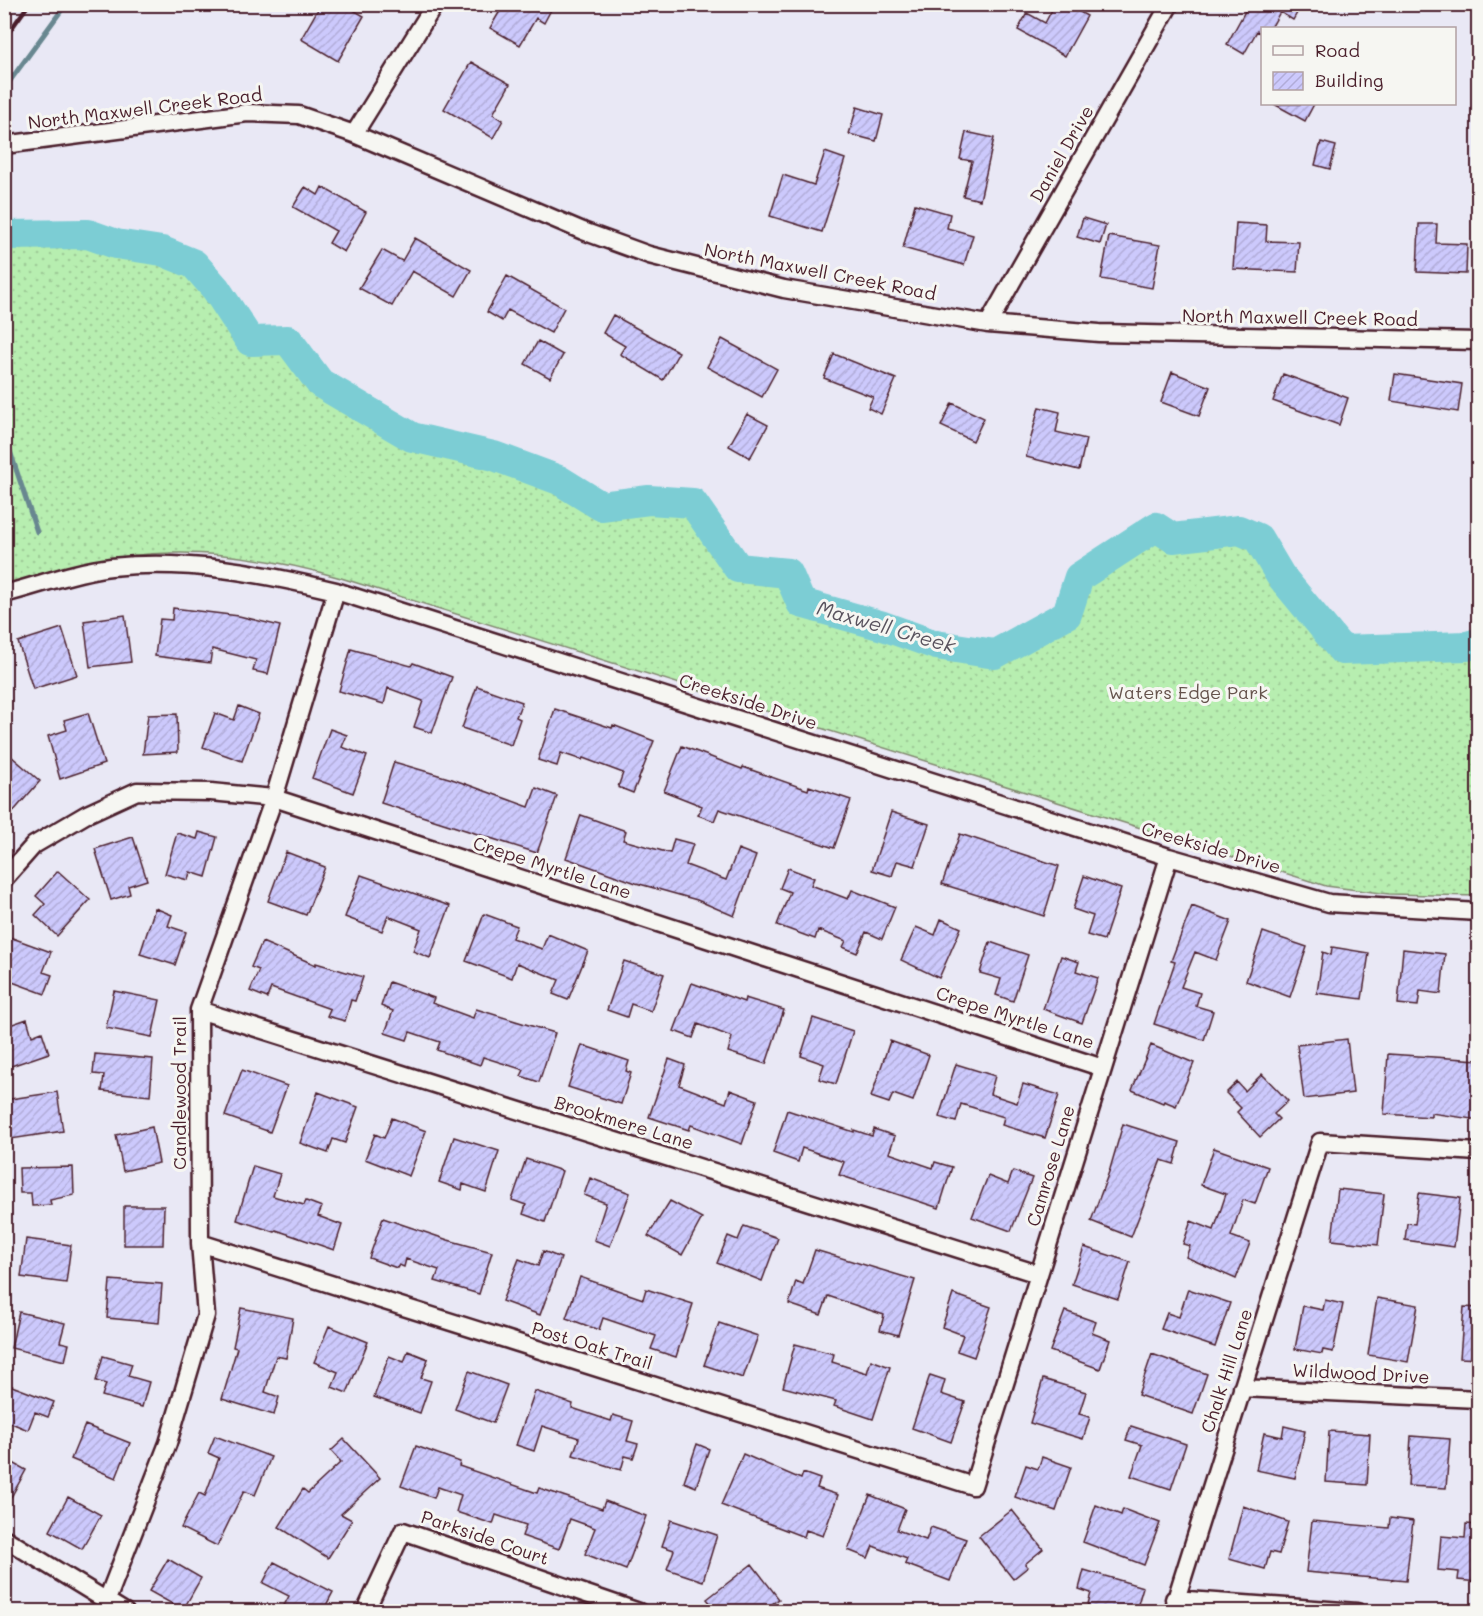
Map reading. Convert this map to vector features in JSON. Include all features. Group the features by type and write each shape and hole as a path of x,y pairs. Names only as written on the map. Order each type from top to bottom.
{"street":[{"path":"354,134 435,4"},
{"name":"Daniel Drive","path":"988,324 1170,4"},
{"name":"North Maxwell Creek Road","path":"4,145 247,113 299,115 354,134 583,231 649,255 784,289 988,324 1099,333 1479,341"},
{"name":"Creekside Drive","path":"4,594 109,567 185,564 262,573 336,591 1169,857 1329,903 1479,912"},
{"name":"Candlewood Trail","path":"107,1600 168,1443 206,1315 200,1243 199,1010 274,798 336,591"},
{"name":"Crepe Myrtle Lane","path":"4,879 34,845 87,814 137,791 211,792 274,798 1103,1068"},
{"name":"Camrose Lane","path":"973,1486 1169,857"},
{"name":"Brookmere Lane","path":"199,1010 1038,1274"},
{"name":"Chalk Hill Lane","path":"1173,1605 1320,1142 1479,1152"},
{"name":"Post Oak Trail","path":"200,1243 973,1486"},
{"name":"Wildwood Drive","path":"1242,1388 1479,1399"},
{"name":"Parkside Court","path":"365,1611 404,1531 639,1611"},
{"path":"4,1538 125,1611"},
{"path":"1173,1605 1358,1611"}],"green space":[{"name":"Waters Edge Park","path":"88,234 161,251 191,265 213,287 250,341 288,340 320,383 412,437 494,456 559,480 601,506 649,500 693,503 738,568 788,573 801,603 883,626 936,645 995,654 1067,614 1079,577 1156,527 1173,538 1239,530 1258,538 1280,575 1342,650 1467,646 1478,643 1478,896 1389,894 1326,886 341,578 296,567 213,554 172,553 91,562 49,571 5,585 4,236"}],"building":[{"path":"321,4 343,4 364,16 338,61 301,39"},
{"path":"504,4 554,4 544,23 536,18 520,45 490,28"},
{"path":"1055,4 1066,4 1087,16 1065,56 1018,30 1027,13 1045,23"},
{"path":"1249,4 1302,4 1293,20 1280,12 1272,27 1261,27 1261,33 1257,31 1244,54 1227,44"},
{"path":"471,62 510,84 493,114 503,120 493,138 444,109"},
{"path":"1276,105 1313,105 1305,121"},
{"path":"857,107 883,115 876,141 849,134"},
{"path":"966,132 994,138 980,200 963,196 972,161 960,159"},
{"path":"1321,142 1336,146 1330,169 1315,165"},
{"path":"825,152 845,159 822,232 770,216 783,175 814,185"},
{"path":"305,187 318,195 322,187 366,212 344,252 329,243 336,231 293,207"},
{"path":"915,204 950,214 947,228 973,235 964,265 903,248"},
{"path":"1083,218 1106,225 1100,244 1077,237"},
{"path":"1236,223 1267,225 1266,241 1299,242 1297,272 1233,269"},
{"path":"1419,224 1437,224 1436,243 1467,244 1466,274 1417,272"},
{"path":"1109,236 1160,245 1152,288 1101,279"},
{"path":"415,238 471,270 456,296 412,271 392,306 359,288 382,250 402,261"},
{"path":"507,276 564,308 551,333 508,310 502,321 487,312"},
{"path":"613,315 679,352 663,380 620,354 625,346 603,333"},
{"path":"722,339 777,369 762,397 707,367"},
{"path":"538,341 563,355 550,378 525,364"},
{"path":"834,354 896,379 881,414 868,408 873,397 824,378"},
{"path":"1172,372 1210,387 1199,416 1161,402"},
{"path":"1283,374 1348,398 1339,425 1273,401"},
{"path":"1395,374 1462,384 1458,412 1391,401"},
{"path":"952,403 984,418 973,441 941,426"},
{"path":"1039,407 1060,412 1056,432 1086,439 1079,470 1026,457"},
{"path":"747,414 768,425 750,458 729,446"},
{"path":"173,608 239,616 280,626 268,674 253,671 256,660 212,649 210,663 155,656 160,619 172,620"},
{"path":"125,615 131,662 90,667 84,621"},
{"path":"62,628 77,675 33,689 18,642"},
{"path":"351,649 411,666 413,663 452,677 432,733 414,727 423,701 388,688 384,704 339,691"},
{"path":"477,686 522,702 516,717 520,719 511,745 462,728"},
{"path":"239,706 259,714 242,761 203,747 215,713 234,720"},
{"path":"555,709 612,728 613,725 654,741 633,793 618,787 623,773 583,758 582,760 561,753 557,766 538,760"},
{"path":"88,713 104,764 60,779 48,736 67,730 64,720"},
{"path":"177,714 178,752 143,754 148,715"},
{"path":"330,729 347,735 342,747 367,756 353,793 312,778"},
{"path":"682,746 742,769 743,767 808,790 809,786 851,800 834,848 719,809 714,821 698,815 702,806 664,791"},
{"path":"4,750 40,781 4,822"},
{"path":"394,762 452,779 529,807 536,788 557,796 537,853 381,803"},
{"path":"891,812 929,824 915,866 897,861 892,876 872,870"},
{"path":"581,815 626,831 623,840 670,853 674,839 693,844 686,865 726,880 738,849 756,856 734,916 697,900 636,883 566,858"},
{"path":"199,832 217,837 206,877 190,872 188,880 165,874 177,833 197,839"},
{"path":"960,834 1059,866 1044,916 942,884"},
{"path":"133,837 147,880 128,886 130,894 111,900 95,849"},
{"path":"286,852 325,867 306,915 268,901"},
{"path":"788,868 814,878 811,885 848,899 852,890 895,907 882,939 866,932 857,953 843,947 846,941 818,930 815,939 777,925 790,892 780,888"},
{"path":"58,871 90,900 57,936 35,915 45,904 36,896"},
{"path":"361,875 450,906 430,958 413,951 421,929 388,916 382,931 345,917"},
{"path":"1084,876 1121,889 1104,940 1087,935 1093,916 1073,909"},
{"path":"1192,906 1231,921 1216,960 1195,952 1181,987 1200,993 1196,1006 1213,1011 1204,1040 1154,1024 1175,962 1171,961"},
{"path":"155,908 172,915 168,926 186,932 175,965 140,954"},
{"path":"484,914 517,926 512,938 542,949 548,934 588,951 568,1000 553,994 559,980 517,963 512,978 466,961"},
{"path":"941,919 961,928 939,978 901,960 916,927 935,935"},
{"path":"1263,932 1307,947 1290,997 1246,981"},
{"path":"4,935 51,952 43,972 52,975 45,994 4,979"},
{"path":"262,942 316,965 316,963 363,977 355,1001 351,1000 345,1021 327,1016 330,1009 271,988 267,998 250,991 259,970 251,967"},
{"path":"990,942 1028,955 1013,1001 996,995 1001,979 980,973"},
{"path":"1332,947 1369,953 1362,999 1317,993 1323,952 1331,955"},
{"path":"1403,949 1445,954 1441,994 1420,991 1418,1006 1398,1004"},
{"path":"1061,956 1079,962 1076,971 1098,978 1082,1023 1043,1009"},
{"path":"624,961 664,974 651,1011 631,1004 627,1017 607,1010"},
{"path":"389,982 434,998 432,1003 473,1018 476,1009 555,1033 539,1082 521,1076 524,1070 483,1057 480,1065 437,1050 440,1042 410,1032 407,1040 385,1033 393,1011 381,1006"},
{"path":"692,983 744,1002 745,998 784,1010 766,1064 728,1052 732,1037 698,1024 693,1038 674,1031"},
{"path":"114,991 160,1000 152,1037 106,1028"},
{"path":"813,1018 853,1031 836,1084 819,1079 824,1064 801,1056"},
{"path":"27,1019 32,1036 42,1032 49,1053 8,1067 4,1056 4,1027"},
{"path":"1347,1039 1353,1093 1304,1099 1297,1045"},
{"path":"890,1041 929,1055 913,1101 893,1094 889,1103 871,1097"},
{"path":"582,1045 629,1061 626,1071 631,1073 621,1104 568,1087"},
{"path":"1151,1045 1194,1063 1176,1106 1132,1090"},
{"path":"95,1054 153,1059 150,1096 102,1091 104,1075 93,1074"},
{"path":"1388,1054 1479,1060 1479,1120 1431,1113 1431,1117 1384,1114"},
{"path":"669,1059 685,1065 679,1085 726,1103 730,1090 757,1100 742,1144 691,1125 689,1130 649,1117"},
{"path":"956,1064 995,1076 990,1094 1017,1103 1023,1084 1059,1095 1045,1138 1002,1125 1004,1117 961,1104 956,1122 939,1117"},
{"path":"242,1070 287,1086 270,1132 225,1116"},
{"path":"1262,1074 1288,1101 1274,1114 1279,1119 1260,1137 1237,1112 1241,1108 1226,1093 1237,1082 1245,1091"},
{"path":"57,1092 63,1131 11,1139 4,1100"},
{"path":"318,1092 358,1107 345,1143 333,1139 328,1153 300,1143"},
{"path":"787,1110 854,1132 854,1130 872,1136 874,1129 895,1136 889,1153 933,1168 935,1162 952,1167 939,1208 839,1175 844,1162 802,1148 798,1162 773,1153"},
{"path":"392,1118 426,1131 409,1176 365,1159 375,1134 384,1138"},
{"path":"1123,1124 1180,1142 1174,1164 1161,1160 1131,1237 1091,1221"},
{"path":"152,1127 159,1163 123,1171 116,1135"},
{"path":"454,1137 499,1151 486,1192 463,1184 462,1190 439,1182"},
{"path":"1214,1148 1268,1167 1255,1204 1243,1200 1231,1236 1250,1243 1236,1279 1186,1257 1190,1246 1183,1244 1191,1221 1214,1230 1226,1194 1201,1185"},
{"path":"526,1159 562,1171 545,1222 523,1214 526,1205 512,1200"},
{"path":"253,1166 280,1174 273,1196 304,1205 306,1201 322,1207 318,1216 342,1225 334,1250 276,1230 275,1232 237,1220"},
{"path":"73,1167 74,1195 50,1200 51,1205 32,1206 31,1193 20,1193 19,1168"},
{"path":"1013,1171 1032,1178 1011,1231 972,1217 988,1176 1008,1184"},
{"path":"590,1178 630,1193 610,1246 594,1240 606,1203 584,1195"},
{"path":"1338,1189 1384,1194 1378,1245 1332,1240"},
{"path":"1419,1193 1460,1198 1454,1247 1405,1240 1407,1223 1415,1224"},
{"path":"670,1201 702,1218 682,1255 648,1236"},
{"path":"124,1206 164,1206 163,1245 124,1245"},
{"path":"383,1218 492,1252 479,1294 435,1281 439,1270 406,1259 404,1267 399,1265 397,1268 369,1258"},
{"path":"744,1226 778,1238 762,1281 717,1263 728,1236 738,1240"},
{"path":"26,1239 71,1245 66,1283 21,1277"},
{"path":"1084,1247 1130,1262 1118,1299 1072,1284"},
{"path":"815,1250 915,1280 898,1335 880,1330 884,1315 828,1296 821,1315 789,1304 796,1281 803,1284"},
{"path":"543,1251 561,1258 540,1315 502,1301 519,1259 538,1266"},
{"path":"580,1277 643,1299 646,1289 693,1304 676,1357 651,1349 656,1336 603,1318 599,1330 566,1318"},
{"path":"110,1280 162,1284 159,1323 107,1318"},
{"path":"1188,1289 1230,1303 1215,1347 1161,1329 1167,1313 1179,1317"},
{"path":"953,1294 991,1307 974,1357 957,1351 963,1335 942,1327"},
{"path":"1377,1298 1418,1305 1408,1362 1368,1355"},
{"path":"1325,1300 1343,1304 1333,1352 1323,1350 1322,1354 1295,1349 1303,1306 1323,1310"},
{"path":"1464,1307 1479,1308 1479,1359 1460,1358"},
{"path":"241,1308 293,1318 286,1358 276,1356 265,1392 279,1397 274,1415 222,1399 237,1348 233,1347"},
{"path":"1065,1311 1096,1322 1092,1333 1110,1340 1100,1369 1050,1351"},
{"path":"19,1312 65,1323 60,1342 69,1344 65,1361 11,1348"},
{"path":"719,1323 758,1336 743,1378 704,1365"},
{"path":"329,1326 368,1342 347,1393 332,1387 338,1372 314,1362"},
{"path":"795,1344 834,1354 832,1362 867,1373 871,1360 890,1367 873,1419 834,1406 836,1401 783,1387"},
{"path":"408,1351 428,1359 421,1378 431,1381 420,1413 374,1397 389,1356 404,1362"},
{"path":"1152,1354 1207,1374 1193,1414 1138,1395"},
{"path":"103,1356 132,1364 128,1376 149,1382 142,1407 102,1396 106,1384 96,1381"},
{"path":"469,1371 507,1385 493,1423 455,1409"},
{"path":"930,1375 945,1380 941,1394 965,1402 951,1442 912,1428"},
{"path":"1043,1379 1086,1392 1079,1414 1090,1417 1083,1439 1030,1423"},
{"path":"4,1383 54,1402 48,1417 35,1412 28,1430 4,1420"},
{"path":"535,1391 573,1404 572,1408 611,1421 613,1415 633,1421 627,1441 638,1444 633,1458 625,1456 621,1470 573,1455 579,1438 542,1426 534,1451 516,1445"},
{"path":"85,1425 130,1443 116,1478 71,1459"},
{"path":"1131,1426 1186,1444 1171,1489 1131,1476 1142,1445 1126,1440"},
{"path":"1284,1426 1305,1431 1295,1478 1256,1470 1264,1433 1282,1437"},
{"path":"1329,1431 1370,1434 1367,1485 1326,1482"},
{"path":"215,1436 271,1457 255,1495 244,1491 217,1546 181,1528 199,1493 205,1496 219,1458 208,1453"},
{"path":"1411,1436 1450,1439 1446,1488 1408,1486"},
{"path":"344,1439 380,1478 341,1514 352,1520 328,1558 279,1527 303,1489 308,1493 341,1462 331,1451"},
{"path":"697,1444 709,1449 696,1487 684,1482"},
{"path":"416,1446 460,1462 459,1466 537,1493 539,1488 602,1509 605,1501 646,1516 626,1570 585,1554 595,1528 570,1519 559,1549 522,1536 526,1525 496,1515 493,1524 456,1512 461,1495 438,1487 434,1498 401,1486"},
{"path":"743,1454 801,1479 803,1473 820,1479 817,1488 838,1495 823,1536 806,1530 804,1537 721,1505"},
{"path":"1042,1457 1071,1467 1056,1511 1015,1497 1026,1465 1038,1469"},
{"path":"4,1458 26,1470 4,1510"},
{"path":"870,1495 905,1509 897,1530 926,1540 931,1527 966,1539 950,1581 905,1564 907,1559 873,1546 868,1558 848,1550"},
{"path":"68,1497 101,1515 82,1549 50,1531"},
{"path":"1096,1505 1121,1515 1123,1509 1160,1523 1144,1565 1083,1542"},
{"path":"1243,1506 1288,1522 1279,1554 1270,1552 1265,1569 1229,1559"},
{"path":"1012,1510 1043,1549 1025,1564 1028,1567 1013,1579 979,1536"},
{"path":"1390,1518 1413,1521 1406,1581 1306,1572 1312,1521 1389,1528"},
{"path":"671,1520 717,1535 703,1581 667,1569 674,1550 662,1546"},
{"path":"1466,1524 1479,1525 1477,1582 1458,1580 1459,1572 1438,1570 1441,1536 1465,1538"},
{"path":"168,1559 201,1578 183,1610 149,1591"},
{"path":"274,1562 333,1592 323,1611 281,1611 289,1596 263,1583"},
{"path":"752,1564 779,1599 762,1611 717,1611 707,1599"},
{"path":"1084,1570 1143,1587 1136,1611 1086,1611 1091,1593 1079,1589"}],"waterway":[{"path":"4,89 66,4"},
{"name":"Maxwell Creek","path":"4,235 88,234 116,244 162,251 194,264 216,289 250,341 288,340 320,383 412,437 494,456 559,480 601,506 649,500 693,503 738,568 788,573 801,603 883,626 936,645 995,654 1067,614 1079,577 1156,527 1173,538 1239,530 1258,538 1280,575 1342,650 1467,646 1478,643"},
{"path":"4,433 37,532"}],"railway":[{"path":"4,39 29,4"}]}
